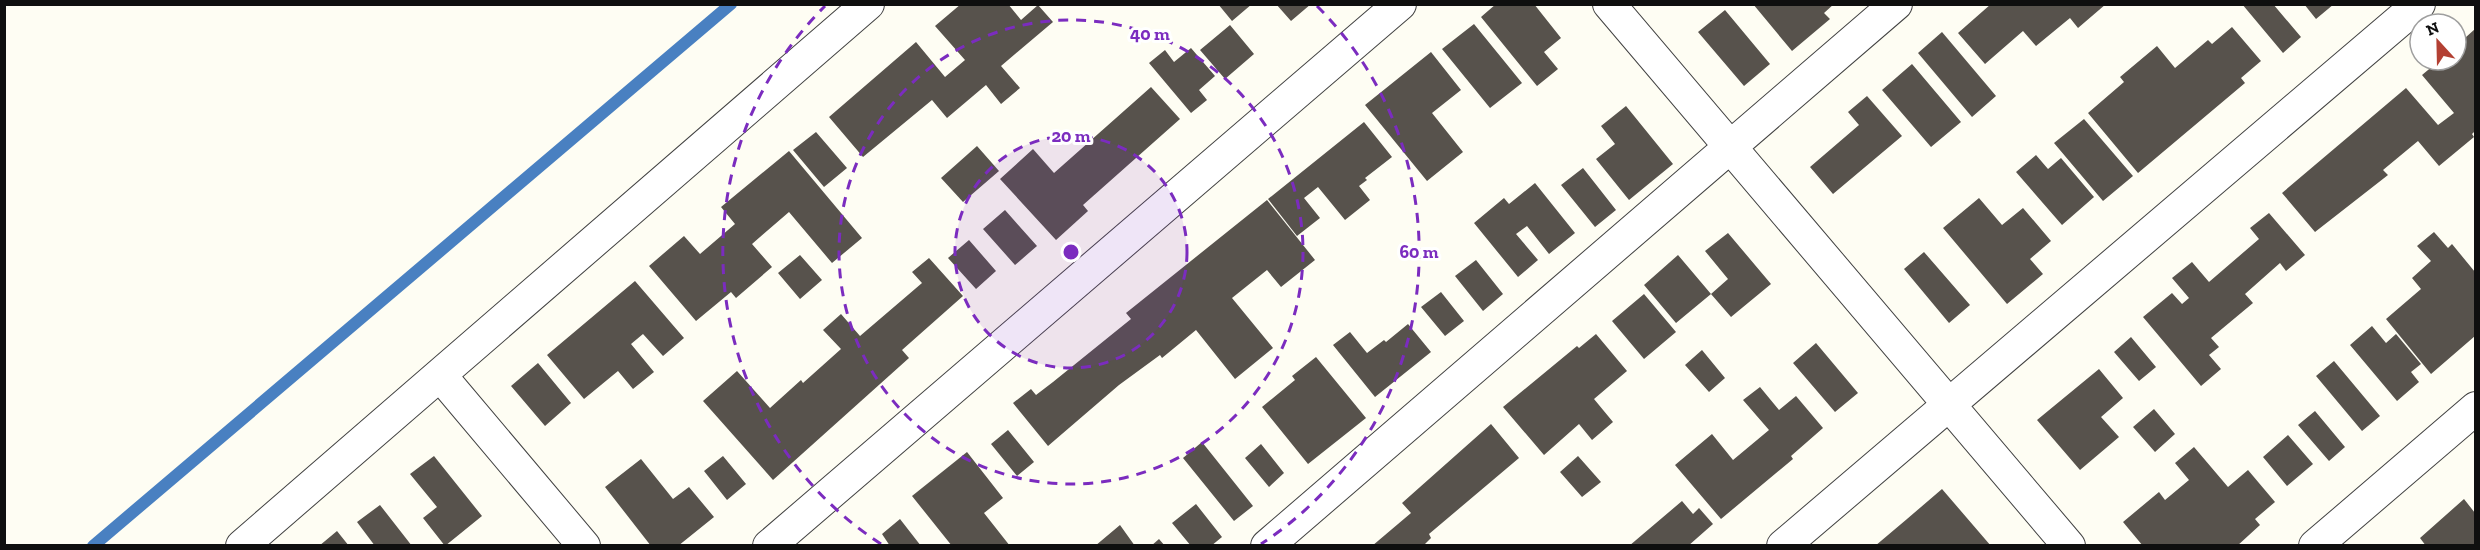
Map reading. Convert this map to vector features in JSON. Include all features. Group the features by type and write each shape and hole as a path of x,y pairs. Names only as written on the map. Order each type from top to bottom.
{"street":[{"path":"242,546 868,4"},
{"path":"769,546 1400,4"},
{"path":"1609,4 2069,546"},
{"path":"1267,546 1896,4"},
{"path":"1783,546 2419,4"},
{"path":"440,375 584,546"},
{"path":"2315,546 2475,408"}],"building":[{"path":"961,4 1008,4 1021,20 1038,5 1053,22 1001,66 1020,88 1001,104 986,85 947,118 932,100 863,157 829,117 916,42 945,77 965,60 935,26"},
{"path":"1218,4 1252,4 1232,21"},
{"path":"1276,4 1311,4 1291,21"},
{"path":"1496,4 1534,4 1561,38 1544,52 1558,69 1537,86 1481,17"},
{"path":"1753,4 1834,4 1824,13 1830,19 1792,51"},
{"path":"1991,4 2106,4 2078,28 2070,18 2036,46 2023,31 1985,64 1958,33"},
{"path":"2242,4 2273,4 2301,37 2283,53"},
{"path":"2304,4 2334,4 2316,19"},
{"path":"1725,10 1770,64 1744,86 1698,32"},
{"path":"1474,24 1522,83 1490,108 1442,49"},
{"path":"1230,25 1254,54 1225,79 1200,50"},
{"path":"2232,27 2261,61 2241,78 2245,83 2138,173 2088,113 2124,82 2120,77 2157,46 2175,68 2208,40 2212,44"},
{"path":"2475,29 2475,131 2472,134 2474,137 2439,166 2418,141 2383,170 2388,175 2315,232 2282,193 2406,88 2438,125 2454,113 2422,75 2426,72 2468,72 2468,35"},
{"path":"1942,32 1996,96 1972,117 1918,53"},
{"path":"1191,48 1215,76 1199,90 1207,100 1191,113 1149,63 1165,50 1174,62"},
{"path":"1431,52 1461,90 1432,113 1463,152 1427,181 1365,105"},
{"path":"1912,64 1961,122 1931,147 1882,90"},
{"path":"1151,87 1180,119 1083,205 1088,211 1056,240 1000,179 1033,149 1054,173"},
{"path":"1867,96 1902,136 1833,194 1810,167 1859,125 1848,112"},
{"path":"1626,106 1673,164 1629,200 1596,159 1615,144 1601,126"},
{"path":"2084,119 2133,176 2103,201 2054,143"},
{"path":"1364,122 1392,157 1365,178 1367,180 1359,186 1370,200 1345,220 1318,187 1304,198 1320,218 1297,236 1268,199"},
{"path":"816,132 847,168 824,187 793,150"},
{"path":"977,146 999,171 963,202 941,178"},
{"path":"789,151 862,238 832,263 789,212 752,244 772,267 736,298 731,292 696,321 649,266 684,236 700,254 735,224 721,207"},
{"path":"2036,155 2048,169 2061,158 2094,197 2062,225 2016,172"},
{"path":"1583,168 1616,210 1595,227 1561,185"},
{"path":"1535,183 1575,233 1549,254 1527,226 1516,234 1538,260 1518,277 1474,223 1504,198 1509,204"},
{"path":"1979,198 2002,225 2023,208 2051,241 2030,259 2043,274 2007,304 1943,228"},
{"path":"1267,200 1315,260 1281,287 1267,270 1232,298 1273,348 1235,379 1196,330 1162,358 1160,355 1119,385 1048,446 1013,403 1031,389 1036,395 1053,382 1131,319 1126,313"},
{"path":"1005,210 1037,246 1015,265 983,229"},
{"path":"2269,213 2305,255 2286,271 2280,263 2245,294 2253,303 2211,338 2219,347 2209,355 2221,369 2201,386 2143,317 2172,293 2182,304 2189,298 2172,278 2192,262 2209,282 2259,239 2250,228"},
{"path":"2434,232 2448,248 2452,244 2475,272 2475,336 2431,374 2386,319 2421,289 2412,278 2431,261 2417,246"},
{"path":"1728,233 1771,284 1731,317 1711,294 1728,279 1705,251"},
{"path":"969,240 996,271 976,289 948,258"},
{"path":"1924,252 1970,305 1949,323 1904,269"},
{"path":"800,255 822,280 800,299 778,273"},
{"path":"1678,255 1711,294 1676,323 1644,285"},
{"path":"929,258 963,296 902,350 909,358 773,480 703,401 737,371 770,408 801,380 803,383 841,349 823,330 841,314 860,336 922,283 912,272"},
{"path":"1476,260 1503,294 1483,311 1455,276"},
{"path":"635,281 684,338 663,356 643,334 631,344 654,372 633,389 618,371 584,399 547,355"},
{"path":"1441,292 1464,321 1445,336 1421,307"},
{"path":"1644,294 1676,332 1644,359 1612,321"},
{"path":"1408,324 1431,352 1375,397 1333,345 1350,332 1367,353 1384,340 1386,342"},
{"path":"2372,326 2386,343 2396,334 2421,364 2411,372 2419,382 2397,401 2350,345"},
{"path":"1596,334 1627,371 1594,399 1613,422 1592,440 1579,424 1544,455 1503,407 1577,346 1579,348"},
{"path":"2131,337 2156,367 2139,381 2114,352"},
{"path":"1816,343 1858,393 1835,412 1793,363"},
{"path":"1702,350 1725,378 1709,392 1685,365"},
{"path":"1316,357 1366,418 1308,464 1262,407 1295,380 1292,376"},
{"path":"2334,361 2380,416 2362,431 2316,376"},
{"path":"538,363 571,403 545,426 511,386"},
{"path":"2099,369 2123,398 2101,417 2119,437 2080,470 2037,420"},
{"path":"1760,387 1779,410 1796,396 1823,428 1791,456 1793,459 1721,519 1675,465 1712,434 1733,460 1769,430 1743,400"},
{"path":"2154,409 2175,434 2155,452 2133,427"},
{"path":"2315,411 2345,447 2329,461 2298,425"},
{"path":"1491,424 1519,458 1429,534 1431,538 1423,546 1372,546 1411,513 1402,503"},
{"path":"1008,430 1034,462 1017,476 991,444"},
{"path":"2288,435 2313,464 2287,486 2263,457"},
{"path":"1202,442 1253,506 1234,521 1183,458"},
{"path":"1261,444 1284,473 1269,487 1245,458"},
{"path":"2194,447 2228,487 2248,470 2275,502 2255,519 2260,525 2237,546 2143,546 2123,522 2159,492 2165,500 2189,480 2175,463"},
{"path":"967,452 1003,498 984,513 1010,546 952,546 912,496"},
{"path":"434,456 482,516 445,546 423,518 437,507 410,474"},
{"path":"723,456 746,484 727,500 704,471"},
{"path":"1578,456 1601,482 1582,497 1560,472"},
{"path":"641,459 673,499 689,487 714,517 678,546 651,546 605,487"},
{"path":"1942,489 1991,546 1875,546 1907,519"},
{"path":"2464,499 2475,513 2475,546 2426,546 2420,538"},
{"path":"1682,501 1693,514 1699,508 1713,524 1688,546 1629,546"},
{"path":"1196,504 1222,537 1211,546 1191,546 1172,523"},
{"path":"380,505 412,546 375,546 357,522"},
{"path":"900,519 921,546 890,546 882,534"},
{"path":"1120,525 1135,546 1095,546"},
{"path":"337,531 349,546 319,546"},
{"path":"1159,539 1165,546 1151,546"}],"waterway":[{"path":"93,546 731,4"}]}
